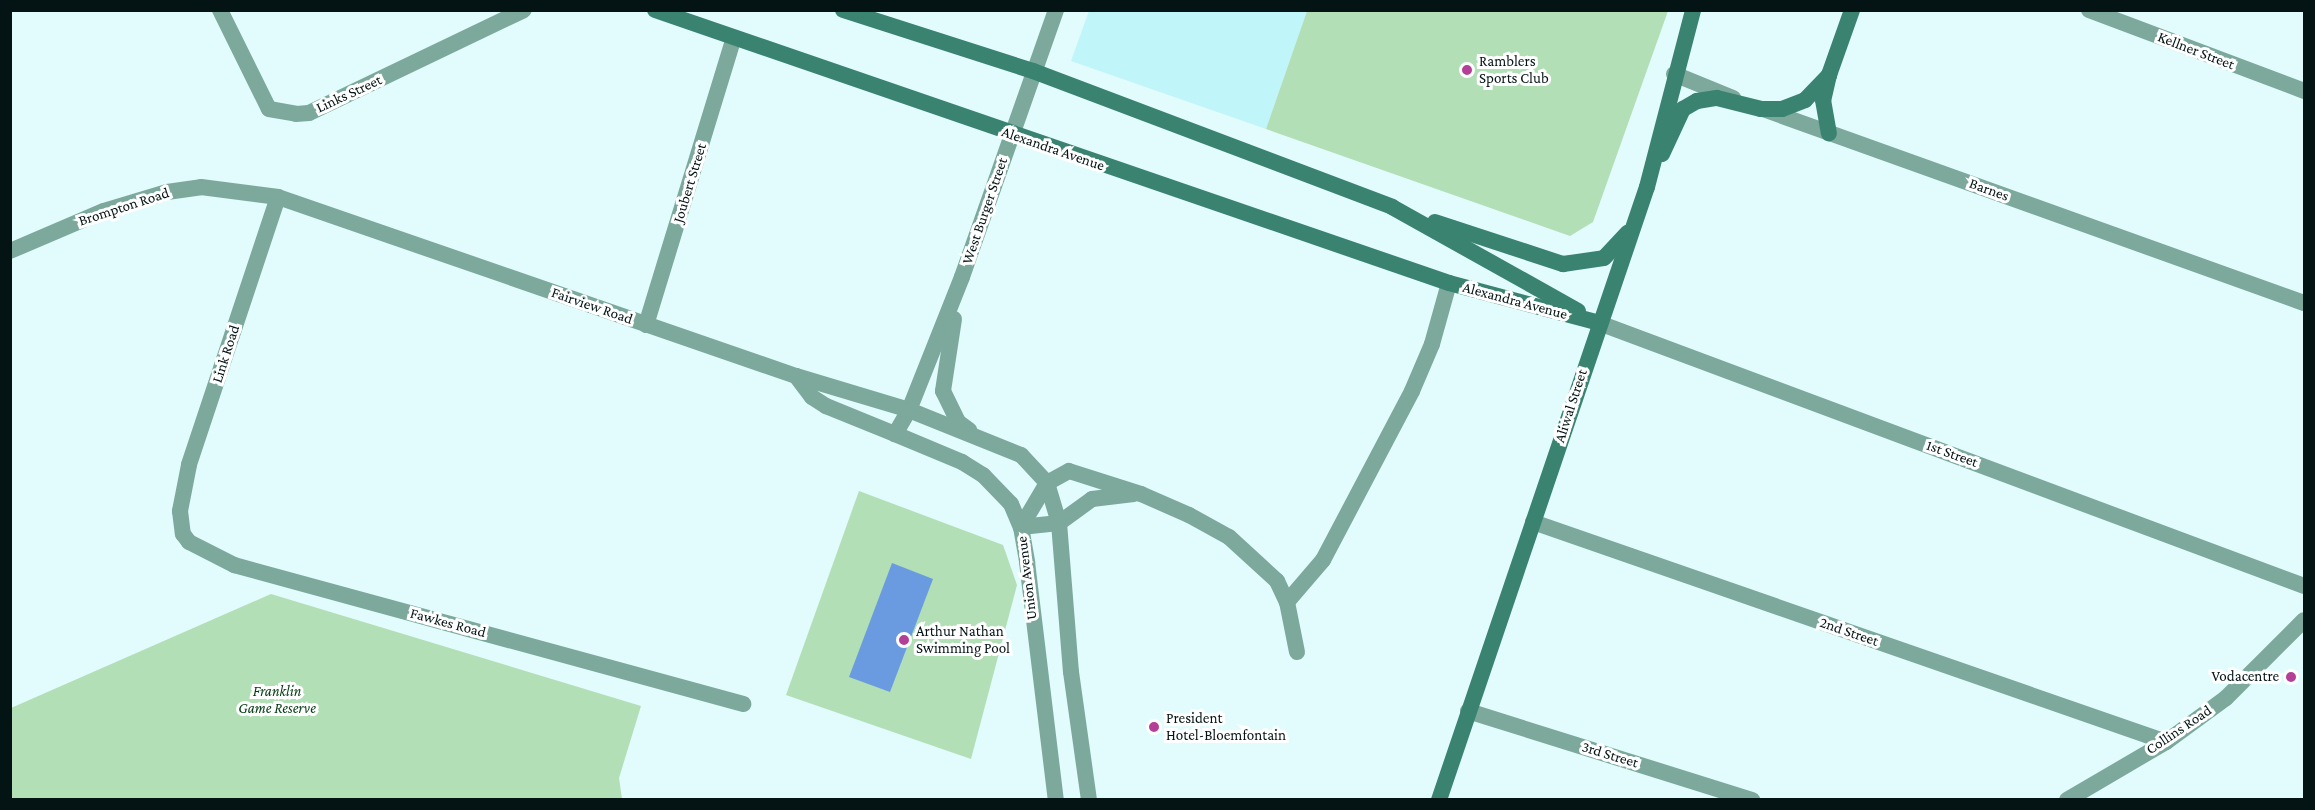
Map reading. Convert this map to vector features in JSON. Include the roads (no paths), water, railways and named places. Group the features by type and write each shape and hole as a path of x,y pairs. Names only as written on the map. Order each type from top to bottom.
{"main road":[{"name":"Alexandra Avenue","path":"655,10 733,40 1449,284 1599,323"},
{"name":"Alexandra Avenue","path":"843,10 1033,71 1392,207 1599,323"},
{"name":"Aliwal Street","path":"1439,800 1647,187 1674,75 1694,10"},
{"path":"1829,133 1823,100 1829,75 1852,10"},
{"path":"1647,187 1683,109 1697,101 1717,99 1761,109 1782,109 1805,100 1829,75"},
{"path":"1392,207 1563,264 1604,258 1632,228"}],"street":[{"name":"Links Street","path":"220,10 269,109 296,114 309,113 524,10"},
{"name":"West Burger Street","path":"895,434 909,410 963,277 1056,10"},
{"name":"Kellner Street","path":"2089,10 2304,91"},
{"name":"Joubert Street","path":"646,325 733,40"},
{"name":"Barnes","path":"1674,75 1761,109 2304,303"},
{"name":"Brompton Road","path":"10,251 104,211 167,192 201,187 278,197"},
{"name":"Fairview Road","path":"278,197 796,376 909,410"},
{"name":"Link Road","path":"180,511 189,465 278,197"},
{"path":"963,277 943,371 943,391 958,422 982,439"},
{"path":"1287,602 1323,560 1412,391 1432,344 1449,284"},
{"name":"1st Street","path":"1599,323 2304,586"},
{"name":"Union Avenue","path":"796,376 812,397 826,406 962,462 983,475 1011,504 1021,527 1056,800"},
{"path":"909,410 1021,455 1047,483 1059,523 1071,672 1089,800"},
{"path":"1021,527 1047,483 1069,471 1141,494 1229,537 1277,581 1287,602 1297,652"},
{"path":"1021,527 1059,523 1092,499 1141,494"},
{"name":"Fawkes Road","path":"180,511 183,534 189,542 234,565 743,704"},
{"name":"2nd Street","path":"1533,522 2166,742"},
{"name":"Collins Road","path":"2067,800 2166,742 2226,698 2304,620"},
{"name":"3rd Street","path":"1468,711 1752,800"}],"water":[{"path":"892,563 933,579 890,692 849,677"}],"place":[{"name":"Ramblers Sports Club","path":"1467,70"},
{"name":"Arthur Nathan Swimming Pool","path":"904,640"},
{"name":"Vodacentre","path":"2291,677"},
{"name":"President Hotel-Bloemfontain","path":"1154,727"}],"park label":[{"name":"Franklin Game Reserve","path":"277,700"}]}
